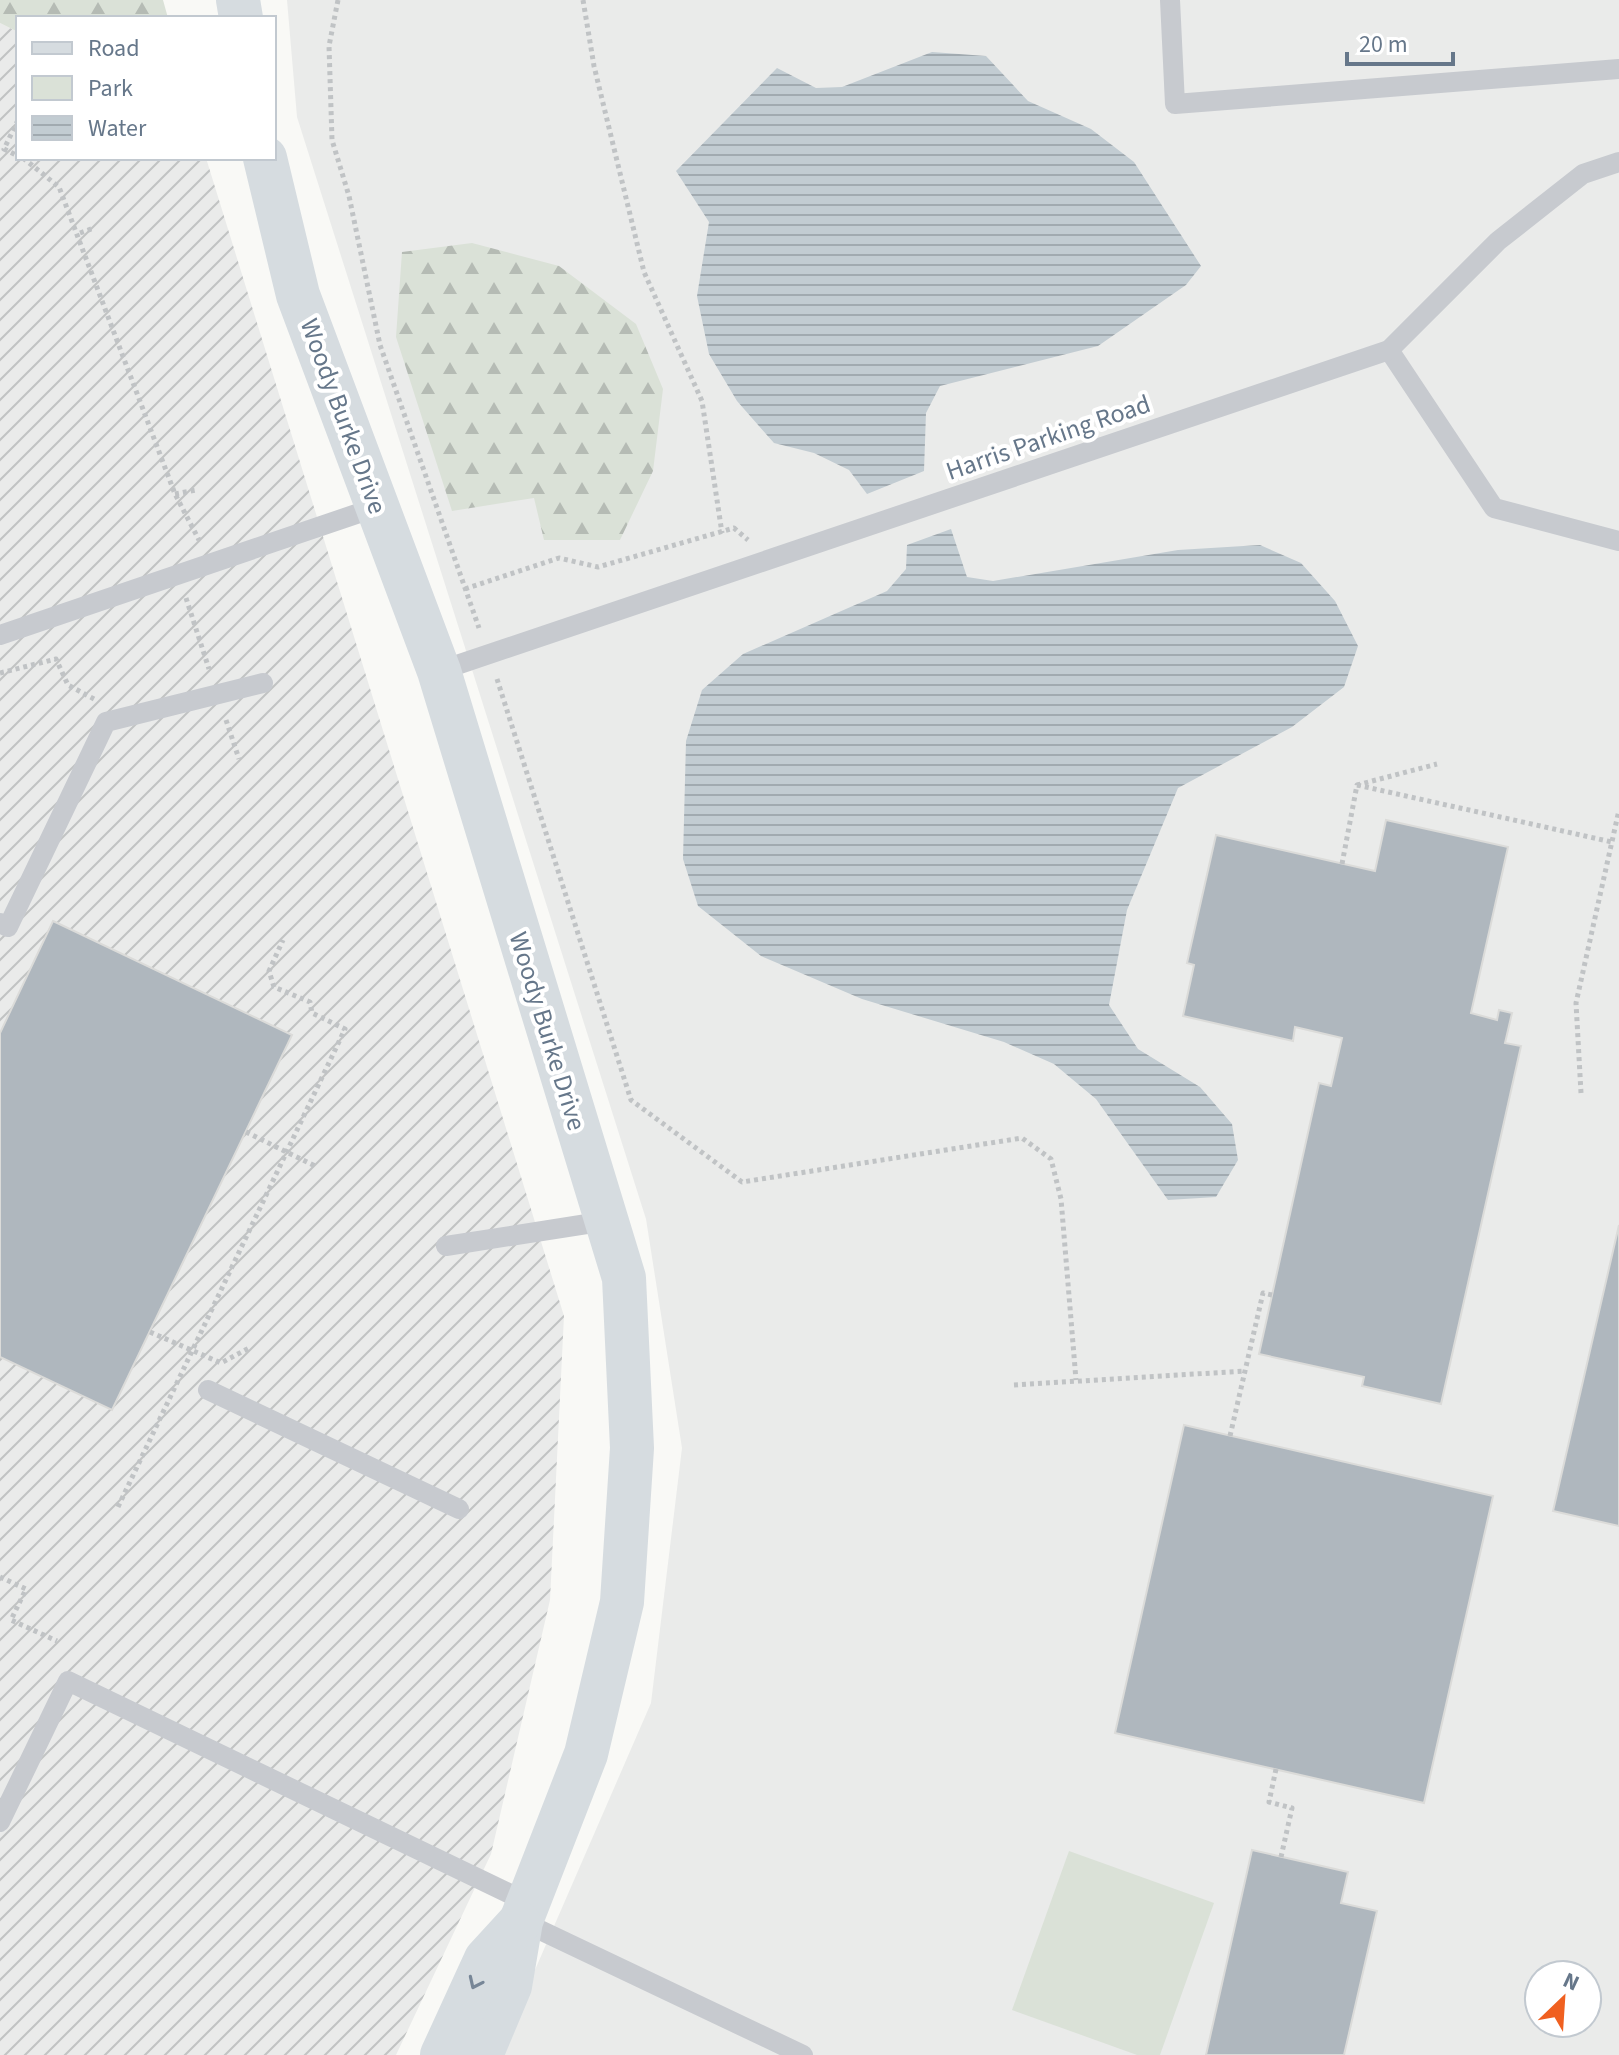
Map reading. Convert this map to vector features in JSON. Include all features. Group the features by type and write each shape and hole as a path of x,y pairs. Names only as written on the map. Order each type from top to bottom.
{"street":[{"name":"Woody Burke Drive","path":"265,160 298,295 439,671 624,1278 632,1448 622,1602 586,1754 525,1912 510,1986 481,2055"},
{"name":"Woody Burke Drive","path":"442,2055 486,1959 525,1912"}],"lane":[{"path":"1170,0 1175,104 1619,69"},
{"name":"Harris Parking Road","path":"439,671 1389,350 1498,241 1583,174 1619,162"},
{"path":"1389,350 1494,508 1619,541"},
{"path":"0,635 377,507"},
{"path":"0,923 8,927 106,722 263,683"},
{"path":"446,1246 606,1221"},
{"path":"208,1390 459,1509"},
{"path":"0,1822 68,1681 803,2055"}],"path":[{"path":"338,0 329,46 332,140 349,196 380,345 489,652 631,1100 742,1182 1022,1138 1051,1159 1061,1199 1076,1380"},
{"path":"583,0 594,66 644,272 702,401 722,533"},
{"path":"16,124 4,149 16,155"},
{"path":"25,160 59,187 80,233 175,494 210,563"},
{"path":"80,233 94,228"},
{"path":"175,494 196,490"},
{"path":"465,589 559,558 598,567 734,528 770,558"},
{"path":"0,673 56,659 68,685 95,699"},
{"path":"1357,785 1437,764"},
{"path":"1357,785 1612,842"},
{"path":"1342,864 1357,785"},
{"path":"1581,1093 1576,1003 1619,810"},
{"path":"118,1507 345,1029 312,1013 310,1002 274,987 269,971 283,940"},
{"path":"246,1132 315,1166"},
{"path":"1230,1436 1263,1293 1272,1295"},
{"path":"150,1332 221,1363 249,1348"},
{"path":"1014,1385 1245,1371"},
{"path":"0,1577 26,1589 11,1620 57,1641"},
{"path":"1276,1769 1269,1802 1292,1808 1281,1857"}],"shaded area":[{"path":"287,0 1619,0 1619,2055 498,2055 651,1703 682,1448 646,1219 297,117"},
{"path":"0,23 16,31 16,160 207,160 564,1316 550,1600 491,1854 396,2055 0,2055"}],"green space":[{"path":"0,0 163,0 167,16 16,16 16,31 0,23"},
{"path":"472,243 559,266 636,324 663,389 653,471 620,540 544,540 534,498 452,511 396,337 402,252"},
{"path":"1069,1851 1214,1903 1160,2055 1137,2055 1012,2010"}],"water":[{"path":"932,52 986,56 1028,101 1091,129 1134,162 1201,266 1186,285 1098,346 940,386 926,413 924,471 867,494 849,470 814,453 774,443 737,401 709,354 697,296 709,222 676,171 777,68 816,88 842,87"},
{"path":"951,529 967,577 993,581 1178,550 1260,545 1301,563 1335,601 1358,646 1344,687 1292,727 1178,788 1127,910 1109,1005 1138,1049 1200,1087 1232,1124 1238,1160 1216,1197 1168,1200 1096,1099 1054,1064 1004,1042 862,999 761,956 698,906 683,859 686,741 702,690 743,654 887,591 906,569 907,545"}],"building":[{"path":"1386,820 1508,847 1471,1013 1497,1020 1499,1010 1512,1013 1505,1043 1521,1046 1441,1404 1362,1386 1364,1377 1259,1354 1319,1083 1331,1086 1342,1038 1295,1027 1293,1041 1183,1016 1194,965 1187,963 1216,835 1375,871"},
{"path":"53,921 292,1035 112,1410 0,1357 0,1033"},
{"path":"1619,1225 1619,1526 1553,1511"},
{"path":"1184,1425 1493,1496 1424,1803 1115,1733"},
{"path":"1252,1850 1348,1872 1341,1903 1377,1911 1344,2055 1206,2055"}]}
